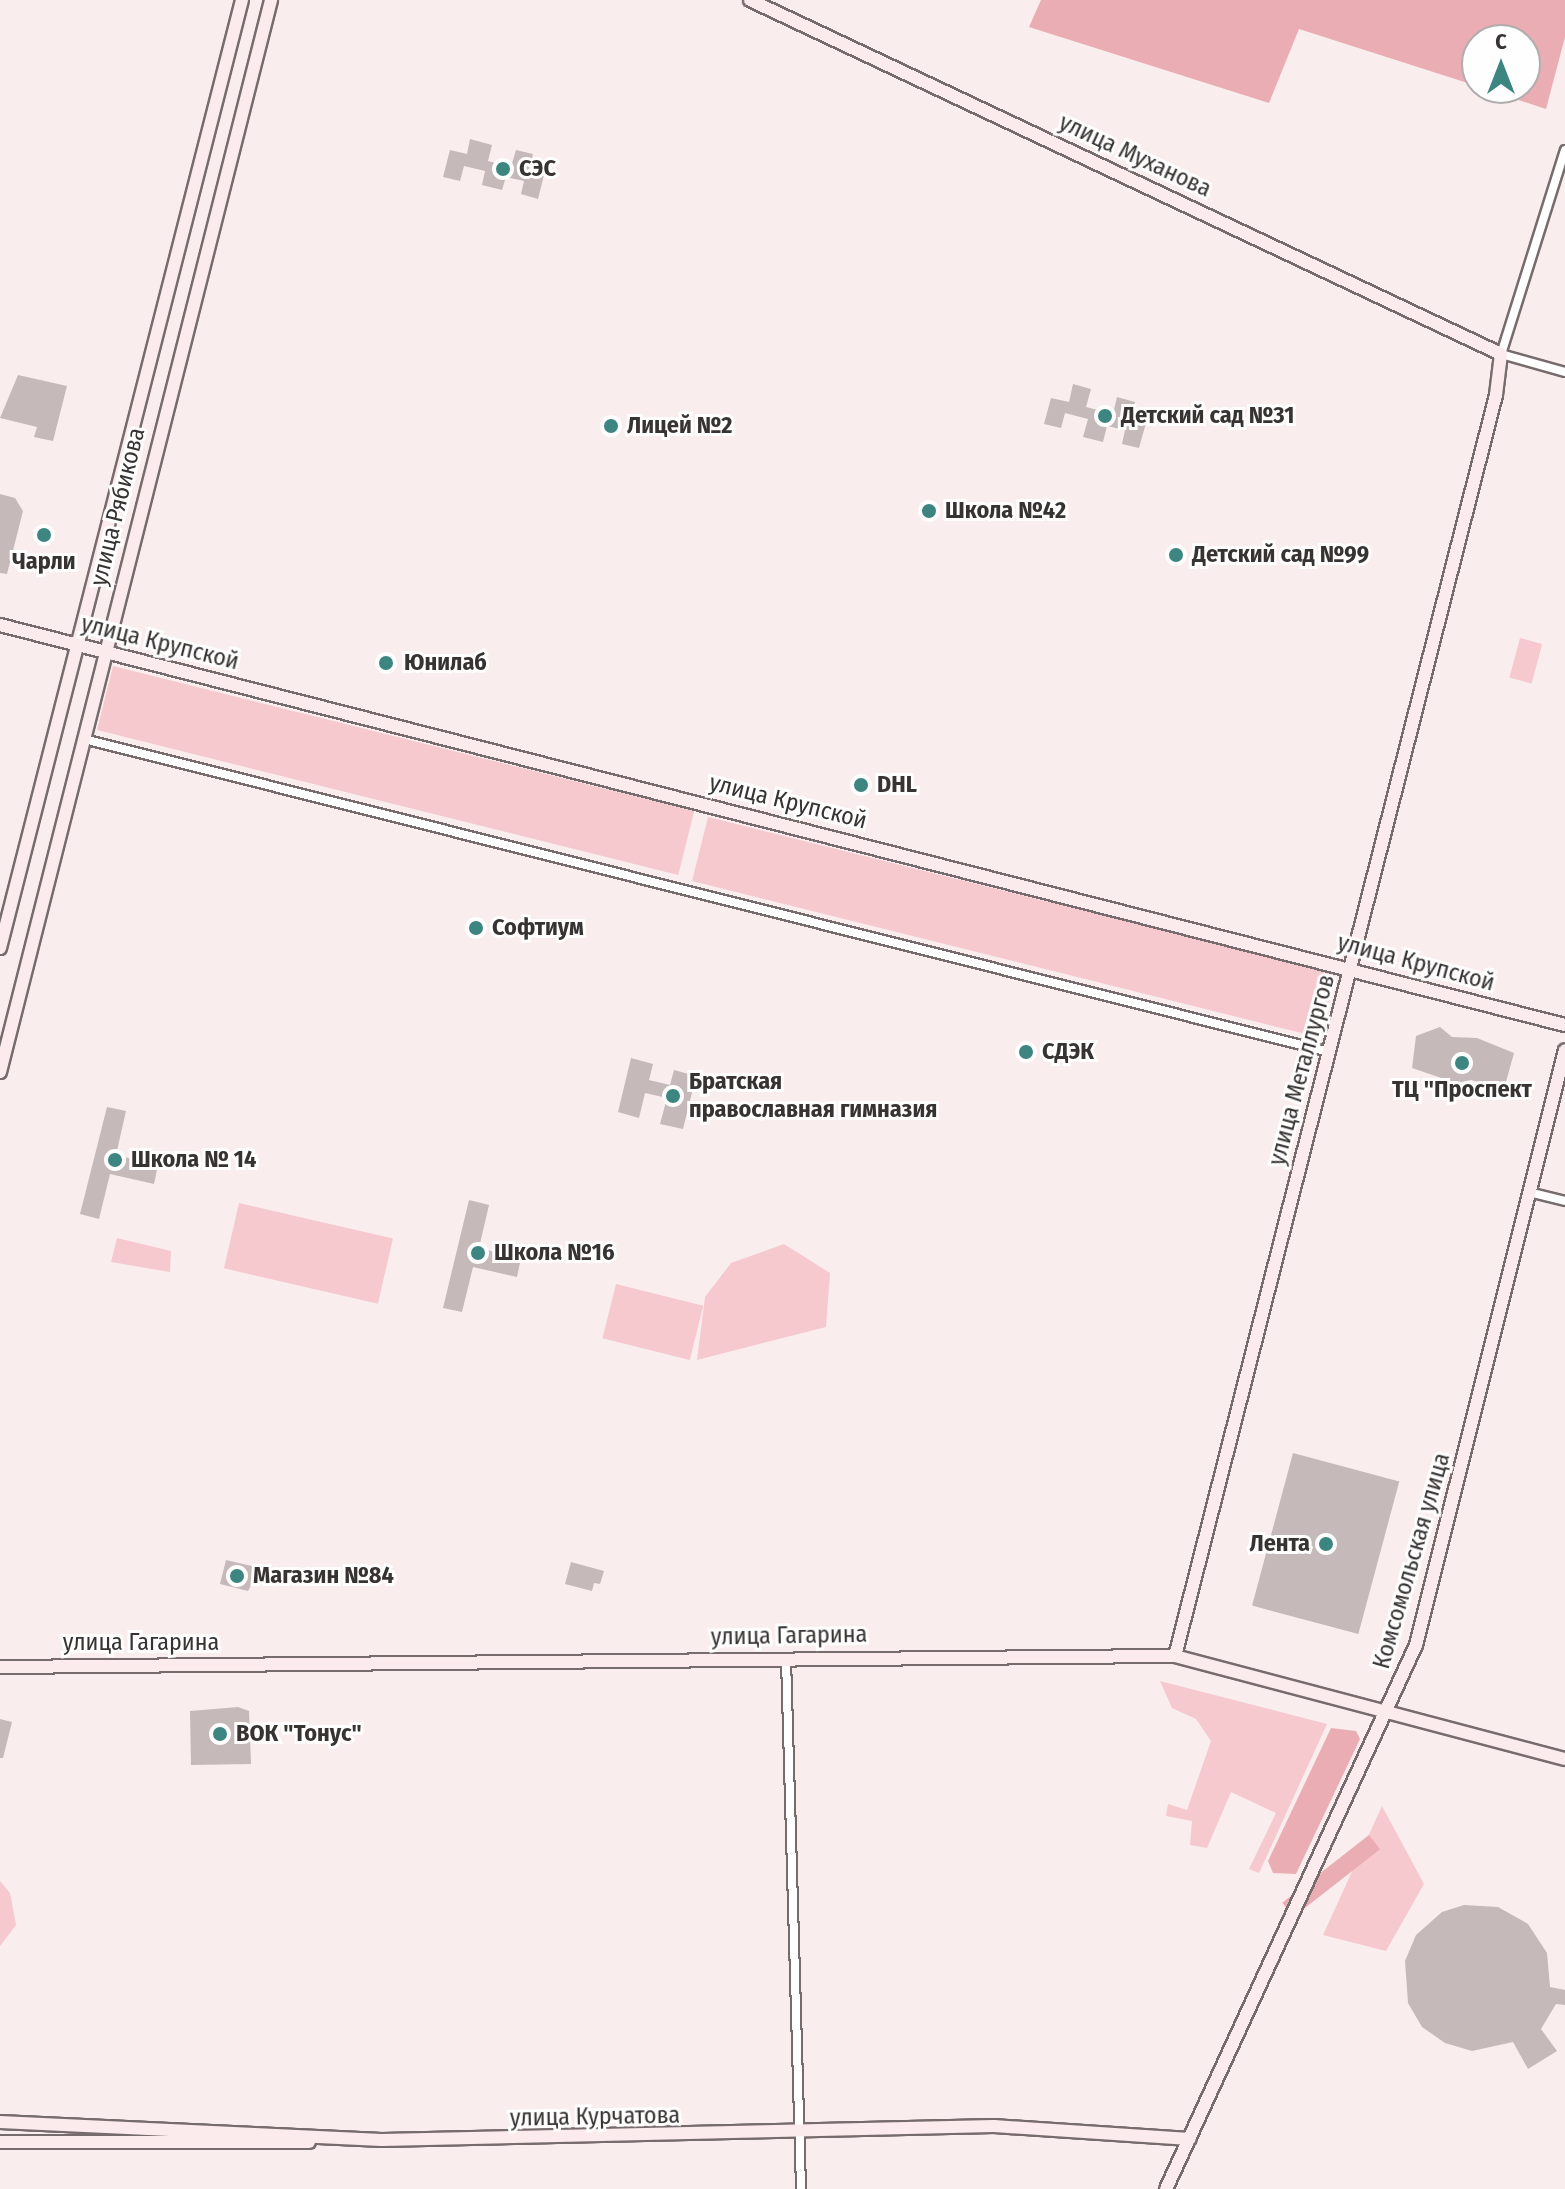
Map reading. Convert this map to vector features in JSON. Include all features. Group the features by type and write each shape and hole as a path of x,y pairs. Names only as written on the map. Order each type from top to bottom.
{"street":[{"name":"улица Рябикова","path":"0,948 242,0"},
{"name":"улица Рябикова","path":"0,1072 271,0"},
{"name":"улица Муханова","path":"750,0 1501,354"},
{"path":"1565,150 1501,354 1565,372"},
{"name":"улица Металлургов","path":"1175,1656 1496,395 1501,354"},
{"name":"улица Крупской","path":"0,625 1352,968 1565,1025"},
{"path":"84,739 1329,1052"},
{"name":"Комсомольская улица","path":"1166,2189 1390,1711 1416,1645 1533,1193 1565,1050"},
{"path":"1533,1193 1565,1201"},
{"name":"улица Гагарина","path":"0,1667 786,1657 1175,1656 1565,1759"},
{"path":"786,1657 795,2134 801,2189"},
{"name":"улица Курчатова","path":"0,2122 382,2140 795,2134 994,2126 1190,2139"},
{"path":"32,2122 32,2142"},
{"path":"0,2142 382,2140"}],"shaded area":[{"path":"1041,0 1565,0 1565,37 1546,109 1531,104 1541,104 1541,24 1461,24 1461,81 1299,29 1269,103 1029,27"},
{"path":"1520,638 1542,644 1532,684 1509,678"},
{"path":"113,666 694,811 678,875 97,730"},
{"path":"708,817 1336,974 1320,1038 692,881"},
{"path":"239,1203 393,1239 378,1304 224,1268"},
{"path":"117,1238 171,1251 170,1272 111,1262"},
{"path":"784,1244 830,1273 826,1327 697,1360 705,1297 731,1263"},
{"path":"616,1284 703,1306 690,1360 602,1338"},
{"path":"1160,1681 1327,1724 1259,1873 1249,1869 1276,1813 1231,1792 1207,1848 1190,1845 1192,1821 1166,1816 1168,1804 1187,1810 1211,1741 1196,1719 1172,1708"},
{"path":"1331,1728 1356,1731 1360,1739 1296,1874 1273,1873 1268,1861"},
{"path":"1382,1806 1424,1884 1386,1951 1323,1935"},
{"path":"1369,1835 1380,1849 1293,1917 1282,1903"},
{"path":"0,1881 10,1893 16,1925 0,1946"}],"building":[{"name":"СЭС","path":"470,139 492,145 488,161 511,167 516,150 533,154 529,171 544,175 538,199 521,194 524,181 506,177 502,190 482,185 485,171 464,166 460,181 443,177 450,150 467,154"},
{"path":"18,375 67,386 53,441 34,437 37,427 0,418"},
{"name":"Детский сад №31","path":"1073,384 1091,389 1086,407 1113,414 1117,397 1135,402 1131,419 1146,423 1139,448 1122,444 1125,430 1107,426 1103,442 1083,437 1088,419 1065,413 1061,428 1044,424 1051,398 1069,402"},
{"path":"0,494 15,498 23,511 7,574 0,573"},
{"name":"ТЦ \"Проспект","path":"1440,1027 1452,1037 1477,1038 1514,1053 1504,1089 1471,1080 1456,1083 1412,1068 1416,1036"},
{"name":"Братская православная гимназия","path":"631,1058 653,1064 649,1080 670,1085 674,1070 696,1076 683,1129 660,1124 667,1098 645,1093 639,1118 618,1112"},
{"name":"Школа № 14","path":"107,1107 126,1111 116,1155 158,1165 154,1184 110,1174 99,1219 80,1214"},
{"name":"Школа №16","path":"469,1200 489,1205 479,1248 521,1258 517,1277 473,1267 462,1312 443,1308"},
{"name":"Лента","path":"1293,1453 1399,1481 1358,1634 1252,1606"},
{"name":"Магазин №84","path":"226,1560 260,1568 248,1591 220,1584"},
{"path":"571,1562 604,1571 600,1584 594,1583 592,1591 565,1584"},
{"name":"ВОК \"Тонус\"","path":"238,1707 249,1711 251,1764 191,1765 190,1711"},
{"path":"0,1719 12,1722 3,1758 0,1758"},
{"path":"1464,1905 1498,1907 1528,1924 1547,1953 1550,1987 1565,1990 1565,2005 1556,2004 1541,2029 1557,2051 1528,2069 1513,2042 1472,2051 1445,2043 1422,2027 1408,2003 1405,1961 1416,1935 1442,1912"}],"place":[{"name":"СЭС","path":"503,169"},
{"name":"Детский сад №31","path":"1105,416"},
{"name":"Лицей №2","path":"611,426"},
{"name":"Школа №42","path":"929,511"},
{"name":"Чарли","path":"44,535"},
{"name":"Детский сад №99","path":"1176,555"},
{"name":"Юнилаб","path":"386,663"},
{"name":"DHL","path":"861,785"},
{"name":"Софтиум","path":"476,928"},
{"name":"СДЭК","path":"1026,1052"},
{"name":"ТЦ \"Проспект","path":"1462,1063"},
{"name":"Братская православная гимназия","path":"673,1096"},
{"name":"Школа № 14","path":"115,1160"},
{"name":"Школа №16","path":"478,1253"},
{"name":"Лента","path":"1326,1544"},
{"name":"Магазин №84","path":"237,1576"},
{"name":"ВОК \"Тонус\"","path":"220,1734"}]}
